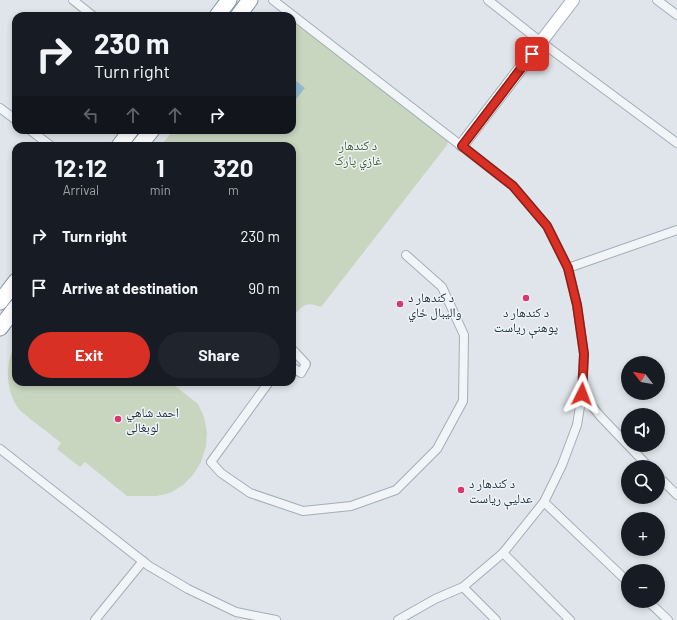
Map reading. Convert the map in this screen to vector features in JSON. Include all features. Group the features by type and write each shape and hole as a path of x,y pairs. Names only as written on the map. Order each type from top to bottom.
{"highway":[{"path":"220,12 229,0"},
{"path":"241,12 250,0"},
{"path":"1,298 12,286"},
{"path":"0,328 12,312"}],"street":[{"path":"73,0 87,12"},
{"path":"274,0 289,12"},
{"path":"488,0 541,42 677,143"},
{"path":"462,146 573,0"},
{"path":"658,0 677,15"},
{"path":"296,17 513,186 547,226 568,268 577,305 584,354 582,394 578,426 562,465 544,502 503,554 463,587 398,620"},
{"path":"0,108 12,117"},
{"path":"35,134 46,142"},
{"path":"568,268 677,230"},
{"path":"266,386 211,462 221,473 250,493 303,511 351,506 396,490 437,449 463,401 464,335 442,287 406,255"},
{"path":"1,298 12,305"},
{"path":"296,354 306,364 301,373 296,370"},
{"path":"582,394 601,417 643,460"},
{"path":"0,449 143,561 188,589 236,612 276,620"},
{"path":"665,483 677,495"},
{"path":"544,502 621,575"},
{"path":"503,554 570,620"},
{"path":"95,620 143,561"},
{"path":"463,587 496,620"},
{"path":"655,608 668,620"}],"green space":[{"name":"د کندهار غازي پارک","path":"296,24 447,138 448,141 447,145 321,307 309,304 301,308 296,313 296,142 164,142 170,134 296,134"},
{"name":"احمد شاهي لوبغالی","path":"12,350 12,386 175,386 198,404 204,417 207,432 206,446 201,462 193,475 183,485 170,493 157,496 127,496 85,462 80,467 57,449 61,443 18,408 14,401 9,384 8,367"}],"water":[{"path":"296,81 305,88 296,99"}],"place":[{"name":"د کندهار د پوهنې رياست","path":"526,298"},
{"name":"د کندهار د واليبال ځاي","path":"400,304"},
{"name":"احمد شاهي لوبغالی","path":"118,419"},
{"name":"د کندهار د عدلیې رياست","path":"461,490"}],"route":[{"path":"532,54 462,146 513,186 547,226 568,268 577,305 584,354 582,394"}]}
